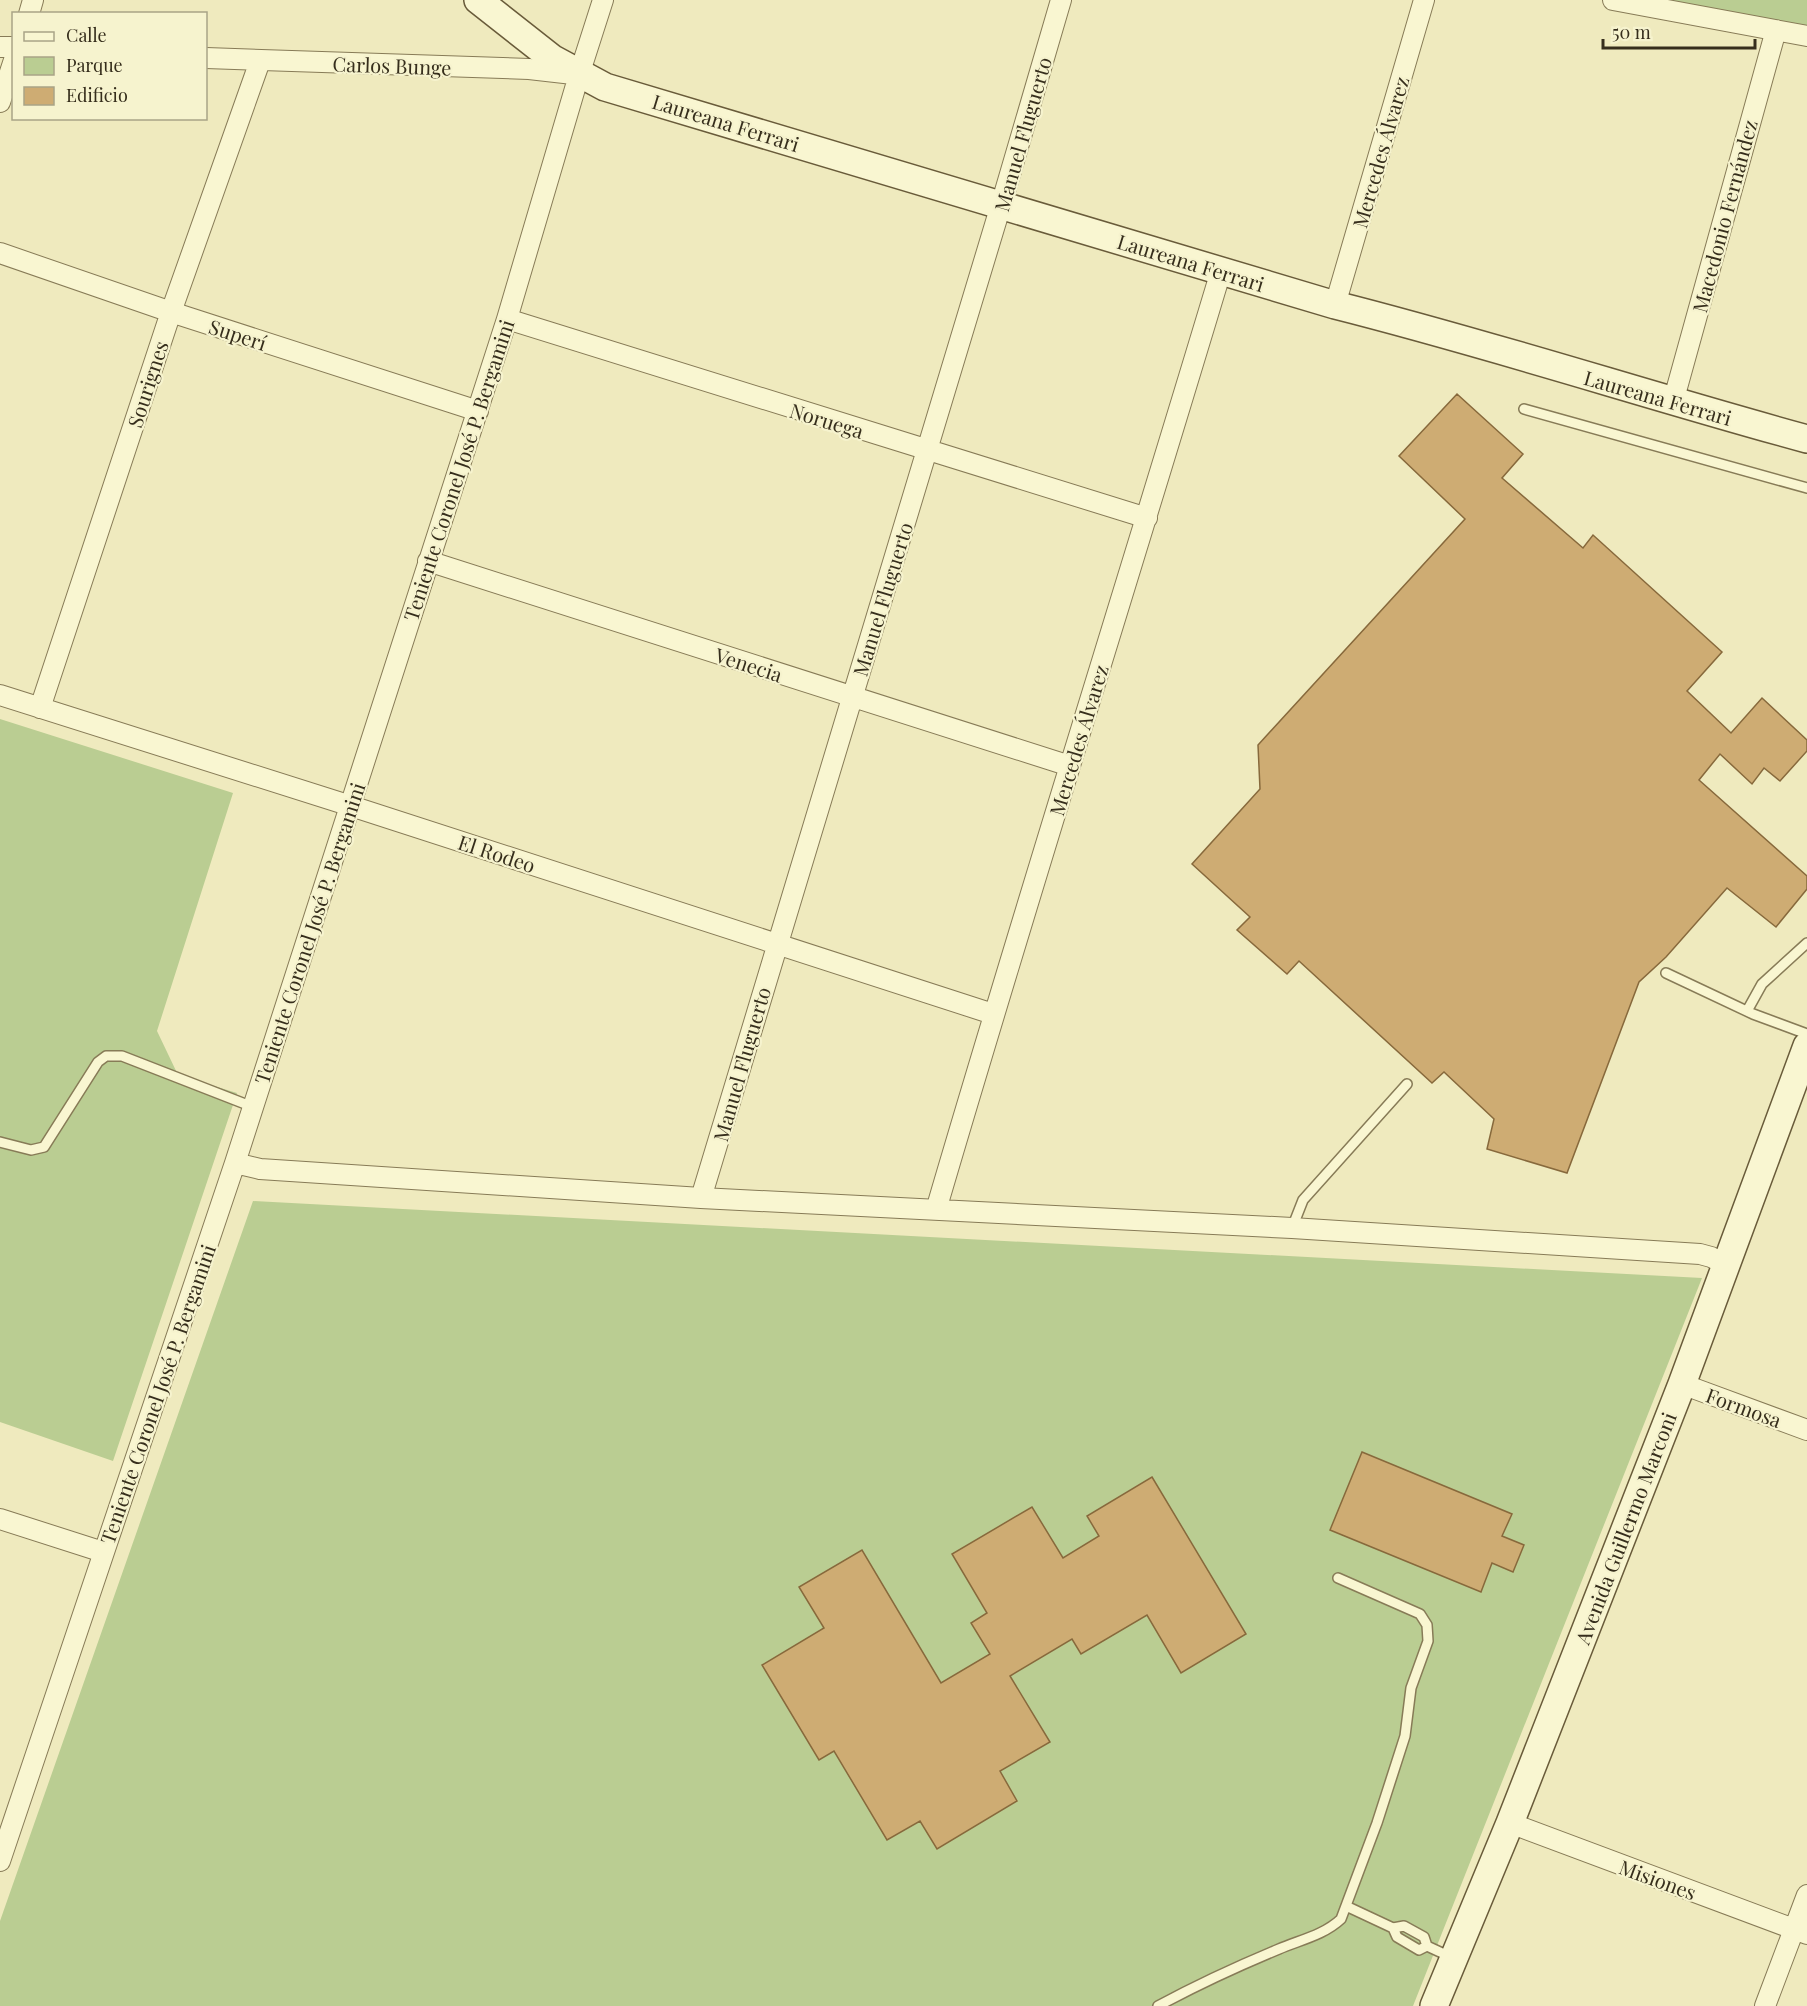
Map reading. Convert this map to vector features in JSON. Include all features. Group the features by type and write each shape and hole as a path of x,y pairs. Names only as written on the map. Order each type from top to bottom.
{"street":[{"name":"Laureana Ferrari","path":"478,0 532,44 579,75 605,87 1335,305 1407,323 1807,439"},
{"name":"Teniente Coronel José P. Bergamini","path":"1,1856 235,1163 351,806 507,319 603,0"},
{"name":"Manuel Fluguerto","path":"701,1198 1001,205 1060,0"},
{"name":"Mercedes Álvarez","path":"1335,305 1425,0"},
{"path":"1613,0 1807,36"},
{"name":"Macedonio Fernández","path":"1673,402 1776,30"},
{"name":"Carlos Bunge","path":"207,58 529,69 579,75"},
{"name":"Sourignes","path":"40,708 171,312 260,61"},
{"path":"0,102 12,66"},
{"name":"Superí","path":"0,253 171,312 478,411"},
{"name":"Mercedes Álvarez","path":"936,1210 993,1014 1147,518 1221,270"},
{"name":"Noruega","path":"507,319 1147,518"},
{"name":"Venecia","path":"428,561 1070,766"},
{"name":"El Rodeo","path":"0,694 993,1014"},
{"name":"Avenida Guillermo Marconi","path":"1434,2006 1510,1823 1682,1384 1807,1046"},
{"path":"235,1163 260,1169 701,1198 1292,1228 1700,1254 1727,1265"},
{"name":"Formosa","path":"1682,1384 1807,1431"},
{"path":"0,1519 104,1552"},
{"name":"Misiones","path":"1510,1823 1801,1932"},
{"path":"1765,2006 1801,1932 1807,1895"}],"lane":[{"path":"1524,409 1807,488"},
{"path":"1747,1011 1762,984 1807,943"},
{"path":"1666,973 1747,1011 1807,1034"},
{"path":"0,1142 31,1150 44,1147 98,1062 106,1056 122,1056 253,1107"},
{"path":"1292,1228 1304,1200 1407,1084"},
{"path":"1158,2006 1183,1992 1258,1958 1332,1928 1341,1919 1406,1736 1411,1688 1428,1641 1427,1625 1419,1614 1338,1578"},
{"path":"1346,1906 1393,1928 1404,1926 1424,1937 1427,1946 1453,1958"},
{"path":"1393,1928 1397,1937 1409,1945 1419,1950 1427,1946"}],"green space":[{"path":"1613,0 1807,0 1807,36"},
{"path":"0,719 233,793 157,1031 178,1075 237,1093 113,1461 0,1422"},
{"path":"253,1201 1702,1278 1413,2006 0,2006 0,1921"}],"building":[{"path":"1457,394 1523,454 1502,478 1583,548 1593,535 1722,652 1687,691 1731,733 1762,698 1807,740 1807,751 1780,781 1764,768 1752,784 1720,754 1699,780 1807,876 1807,889 1776,927 1727,888 1666,957 1639,982 1567,1173 1487,1149 1494,1119 1444,1072 1432,1083 1299,961 1287,974 1237,930 1250,917 1192,864 1260,789 1258,745 1465,519 1399,456"},
{"path":"1362,1452 1512,1514 1502,1536 1524,1545 1513,1572 1492,1563 1481,1592 1330,1530"},
{"path":"1152,1477 1246,1634 1181,1673 1147,1615 1081,1654 1072,1639 1010,1676 1050,1742 1000,1771 1017,1801 937,1849 920,1821 887,1840 834,1751 819,1760 762,1665 824,1628 799,1587 862,1550 941,1683 990,1654 971,1623 987,1613 952,1554 1032,1507 1063,1558 1099,1536 1087,1516"}]}
